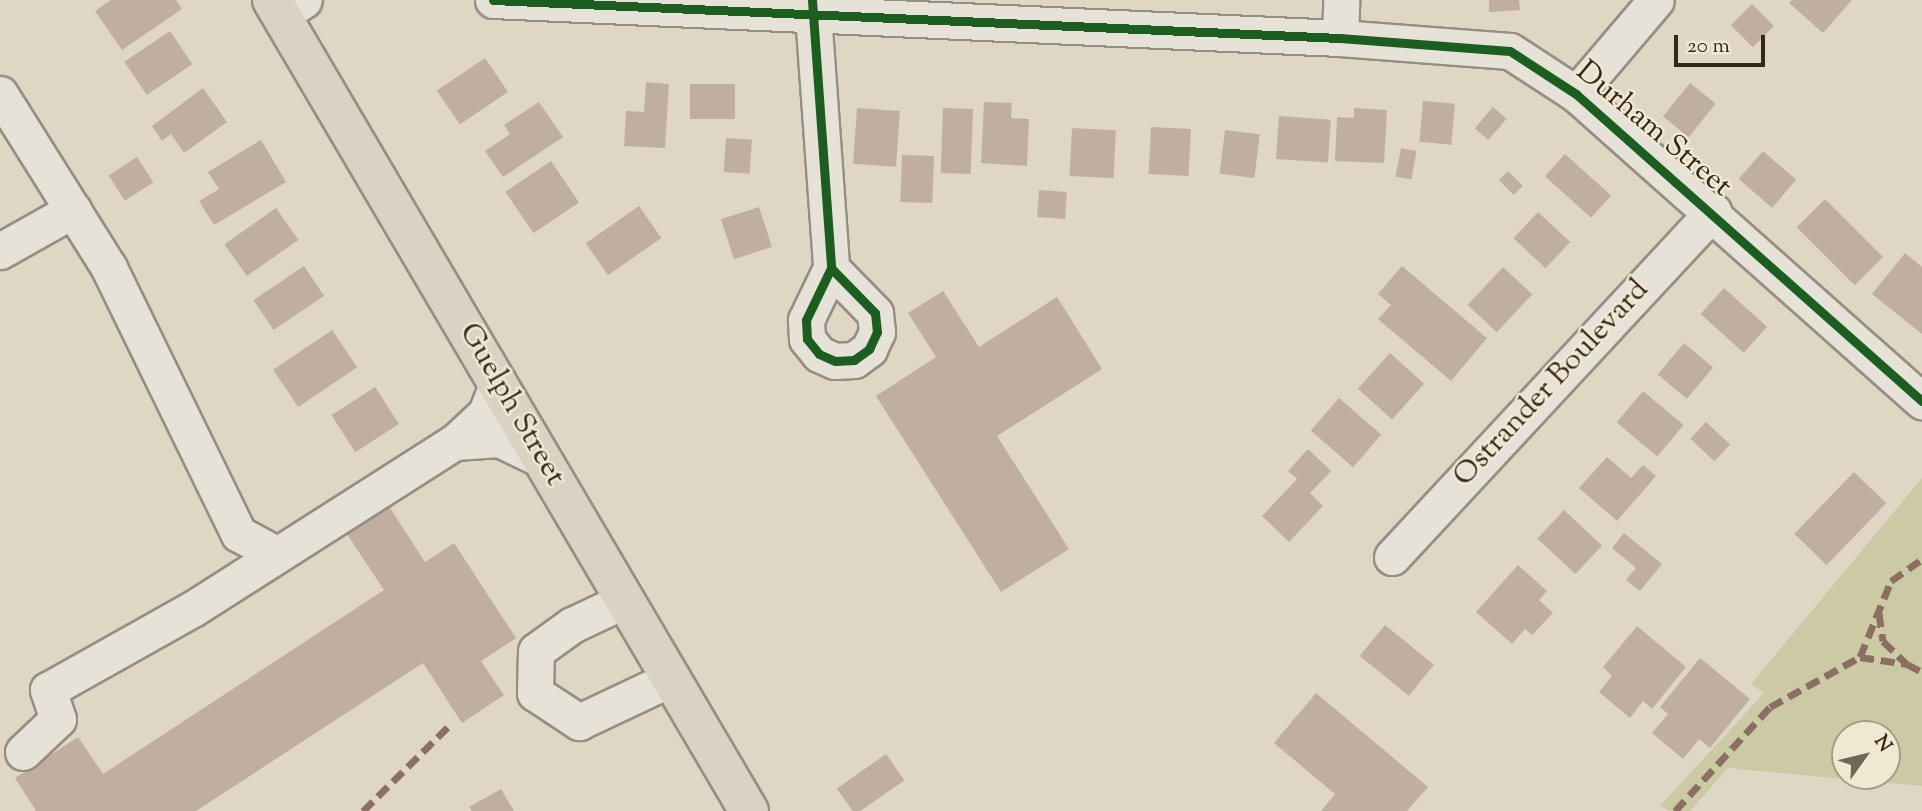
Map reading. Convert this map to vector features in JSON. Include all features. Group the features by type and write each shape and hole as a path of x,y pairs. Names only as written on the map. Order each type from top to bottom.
{"main road":[{"name":"Guelph Street","path":"285,5 498,382 749,811"}],"street":[{"name":"Durham Street","path":"494,0 811,8 1340,38 1510,51 1576,94 1713,211 1922,401"},
{"path":"1340,38 1341,0"},
{"path":"1576,94 1656,0"},
{"path":"811,8 831,268"},
{"path":"0,94 108,268 239,534 276,554"},
{"path":"0,251 73,210"},
{"name":"Ostrander Boulevard","path":"1392,557 1713,211"},
{"path":"23,752 58,719 48,690 194,608 455,442 486,413 498,382"},
{"path":"455,442 499,439 543,460"},
{"path":"625,600 572,625 536,651 535,693 579,722 672,678"}],"green space":[{"path":"1922,478 1922,786 1901,784 1901,720 1831,720 1831,778 1728,768 1690,811 1670,811 1660,806 1764,693 1751,684"}],"building":[{"path":"111,0 176,0 182,9 122,50 95,11"},
{"path":"1489,0 1519,0 1520,10 1489,12"},
{"path":"1792,0 1852,0 1823,33 1789,3"},
{"path":"1752,4 1774,26 1753,47 1731,25"},
{"path":"170,31 192,64 147,95 124,62"},
{"path":"485,58 508,92 460,124 437,90"},
{"path":"646,82 669,84 665,148 624,146 626,111 644,112"},
{"path":"1690,83 1716,104 1689,137 1663,116"},
{"path":"690,84 735,84 735,119 690,119"},
{"path":"203,88 227,122 184,153 171,134 162,141 152,126"},
{"path":"1423,101 1455,104 1451,145 1419,142"},
{"path":"539,102 563,137 503,177 485,151 510,134 504,125"},
{"path":"984,102 1012,103 1011,118 1029,119 1027,166 981,163"},
{"path":"1493,107 1507,119 1488,140 1475,128"},
{"path":"857,108 900,111 896,167 853,164"},
{"path":"943,108 973,109 971,174 941,173"},
{"path":"1354,108 1387,110 1384,163 1335,161 1337,117 1354,118"},
{"path":"1279,116 1331,120 1328,163 1276,159"},
{"path":"1151,127 1191,129 1188,176 1149,174"},
{"path":"1072,128 1116,130 1113,178 1069,176"},
{"path":"1225,130 1260,134 1254,178 1220,174"},
{"path":"726,138 752,140 750,174 724,172"},
{"path":"261,140 286,182 214,225 199,201 219,189 208,172"},
{"path":"1401,148 1417,151 1411,180 1395,176"},
{"path":"1763,151 1796,180 1772,208 1739,179"},
{"path":"1565,154 1611,195 1591,218 1545,176"},
{"path":"902,155 934,156 932,203 900,202"},
{"path":"137,157 153,182 125,201 108,176"},
{"path":"551,161 579,202 533,233 505,192"},
{"path":"1508,171 1523,186 1514,195 1499,180"},
{"path":"1039,190 1067,192 1065,219 1037,217"},
{"path":"1825,199 1883,257 1855,285 1797,227"},
{"path":"639,206 661,238 608,275 586,243"},
{"path":"759,207 772,247 734,259 721,219"},
{"path":"276,208 298,240 247,276 224,244"},
{"path":"1538,212 1570,242 1546,268 1513,238"},
{"path":"1905,253 1922,267 1922,334 1872,294"},
{"path":"304,266 324,296 274,330 253,300"},
{"path":"1402,266 1487,338 1451,381 1378,319 1391,305 1378,294"},
{"path":"1503,267 1532,294 1497,332 1468,305"},
{"path":"1724,288 1767,327 1744,353 1701,314"},
{"path":"943,291 979,347 1057,297 1102,369 997,436 1069,549 1001,592 876,396 936,357 908,313"},
{"path":"332,330 357,367 298,407 273,370"},
{"path":"1684,343 1713,367 1687,399 1658,374"},
{"path":"1390,353 1424,384 1392,419 1358,389"},
{"path":"375,387 399,424 355,452 331,415"},
{"path":"1643,391 1684,425 1657,456 1617,422"},
{"path":"1339,398 1381,435 1353,467 1311,430"},
{"path":"1706,422 1730,445 1714,461 1690,439"},
{"path":"1308,449 1331,471 1310,493 1323,506 1289,542 1262,516 1297,479 1288,471"},
{"path":"1607,457 1631,478 1643,465 1656,476 1617,521 1579,488"},
{"path":"1854,472 1886,503 1827,565 1794,534"},
{"path":"385,500 425,562 454,543 516,638 481,661 504,695 462,723 423,663 196,811 36,811 15,778 78,737 103,774 384,590 343,528"},
{"path":"1564,510 1602,545 1575,574 1537,539"},
{"path":"1624,533 1662,564 1640,591 1626,580 1636,568 1612,548"},
{"path":"1518,565 1547,591 1539,600 1553,613 1532,635 1525,629 1512,644 1476,612"},
{"path":"1385,625 1434,665 1409,696 1360,656"},
{"path":"1637,626 1686,667 1652,709 1643,701 1630,718 1599,692 1612,676 1603,667"},
{"path":"1700,658 1750,699 1710,748 1699,739 1683,759 1652,733 1668,714 1660,707"},
{"path":"1316,693 1428,787 1407,811 1321,811 1335,794 1274,743"},
{"path":"886,754 904,780 860,811 853,811 837,788"},
{"path":"501,789 514,811 472,811 469,807"}],"marked path":[{"path":"1675,811 1770,707 1860,657 1891,581 1922,559"},
{"path":"1879,613 1883,641 1907,664"},
{"path":"1860,657 1907,664 1922,672"},
{"path":"363,811 451,724"}],"cycle path":[{"path":"493,0 1340,38 1510,51 1576,94 1922,401"},
{"path":"812,0 831,268 806,320 807,339 819,354 835,361 854,360 869,349 877,332 875,313 831,268"}]}
